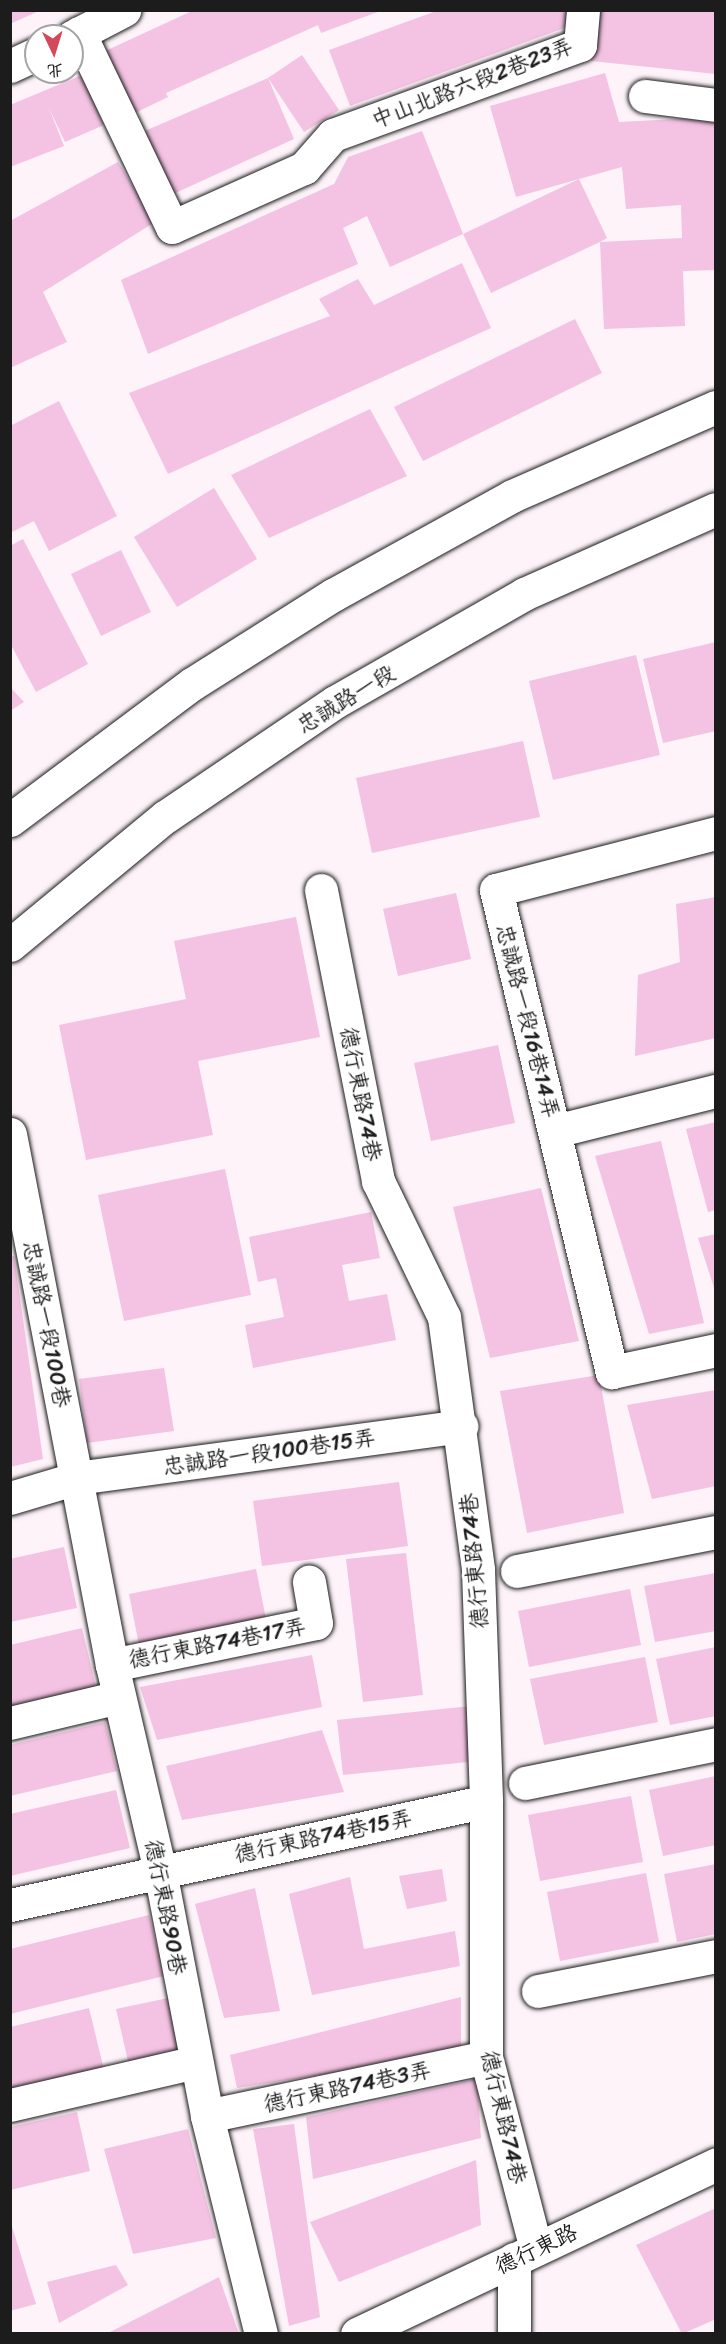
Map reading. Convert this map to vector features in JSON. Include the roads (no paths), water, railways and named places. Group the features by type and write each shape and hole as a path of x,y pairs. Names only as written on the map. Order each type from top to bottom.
{"street":[{"path":"84,30 124,10"},
{"name":"中山北路六段2巷23弄","path":"84,53 172,227 304,168 333,135 580,45 583,10"},
{"path":"10,66 24,60"},
{"path":"645,96 716,105"},
{"path":"10,820 192,684 333,595 512,496 716,407"},
{"name":"忠誠路一段","path":"10,945 165,818 335,702 524,594 716,509"},
{"name":"忠誠路一段16巷14弄","path":"716,833 496,890 612,1372 716,1350"},
{"name":"德行東路74巷","path":"321,890 378,1181 444,1317 461,1426 478,1570 486,1801 486,2057 525,2254 514,2334"},
{"path":"555,1131 716,1091"},
{"name":"忠誠路一段100巷","path":"10,1134 77,1478"},
{"name":"忠誠路一段100巷15弄","path":"10,1498 77,1478 461,1426"},
{"name":"德行東路90巷","path":"77,1478 112,1665 160,1871 207,2116 261,2334"},
{"path":"517,1571 716,1532"},
{"name":"德行東路74巷17弄","path":"112,1665 316,1623 309,1582"},
{"path":"10,1723 119,1697"},
{"path":"525,1783 716,1744"},
{"name":"德行東路74巷15弄","path":"10,1905 486,1801"},
{"path":"538,1991 716,1956"},
{"name":"德行東路74巷3弄","path":"207,2116 486,2057"},
{"path":"10,2105 196,2062"},
{"name":"德行東路","path":"357,2334 716,2164"}]}
